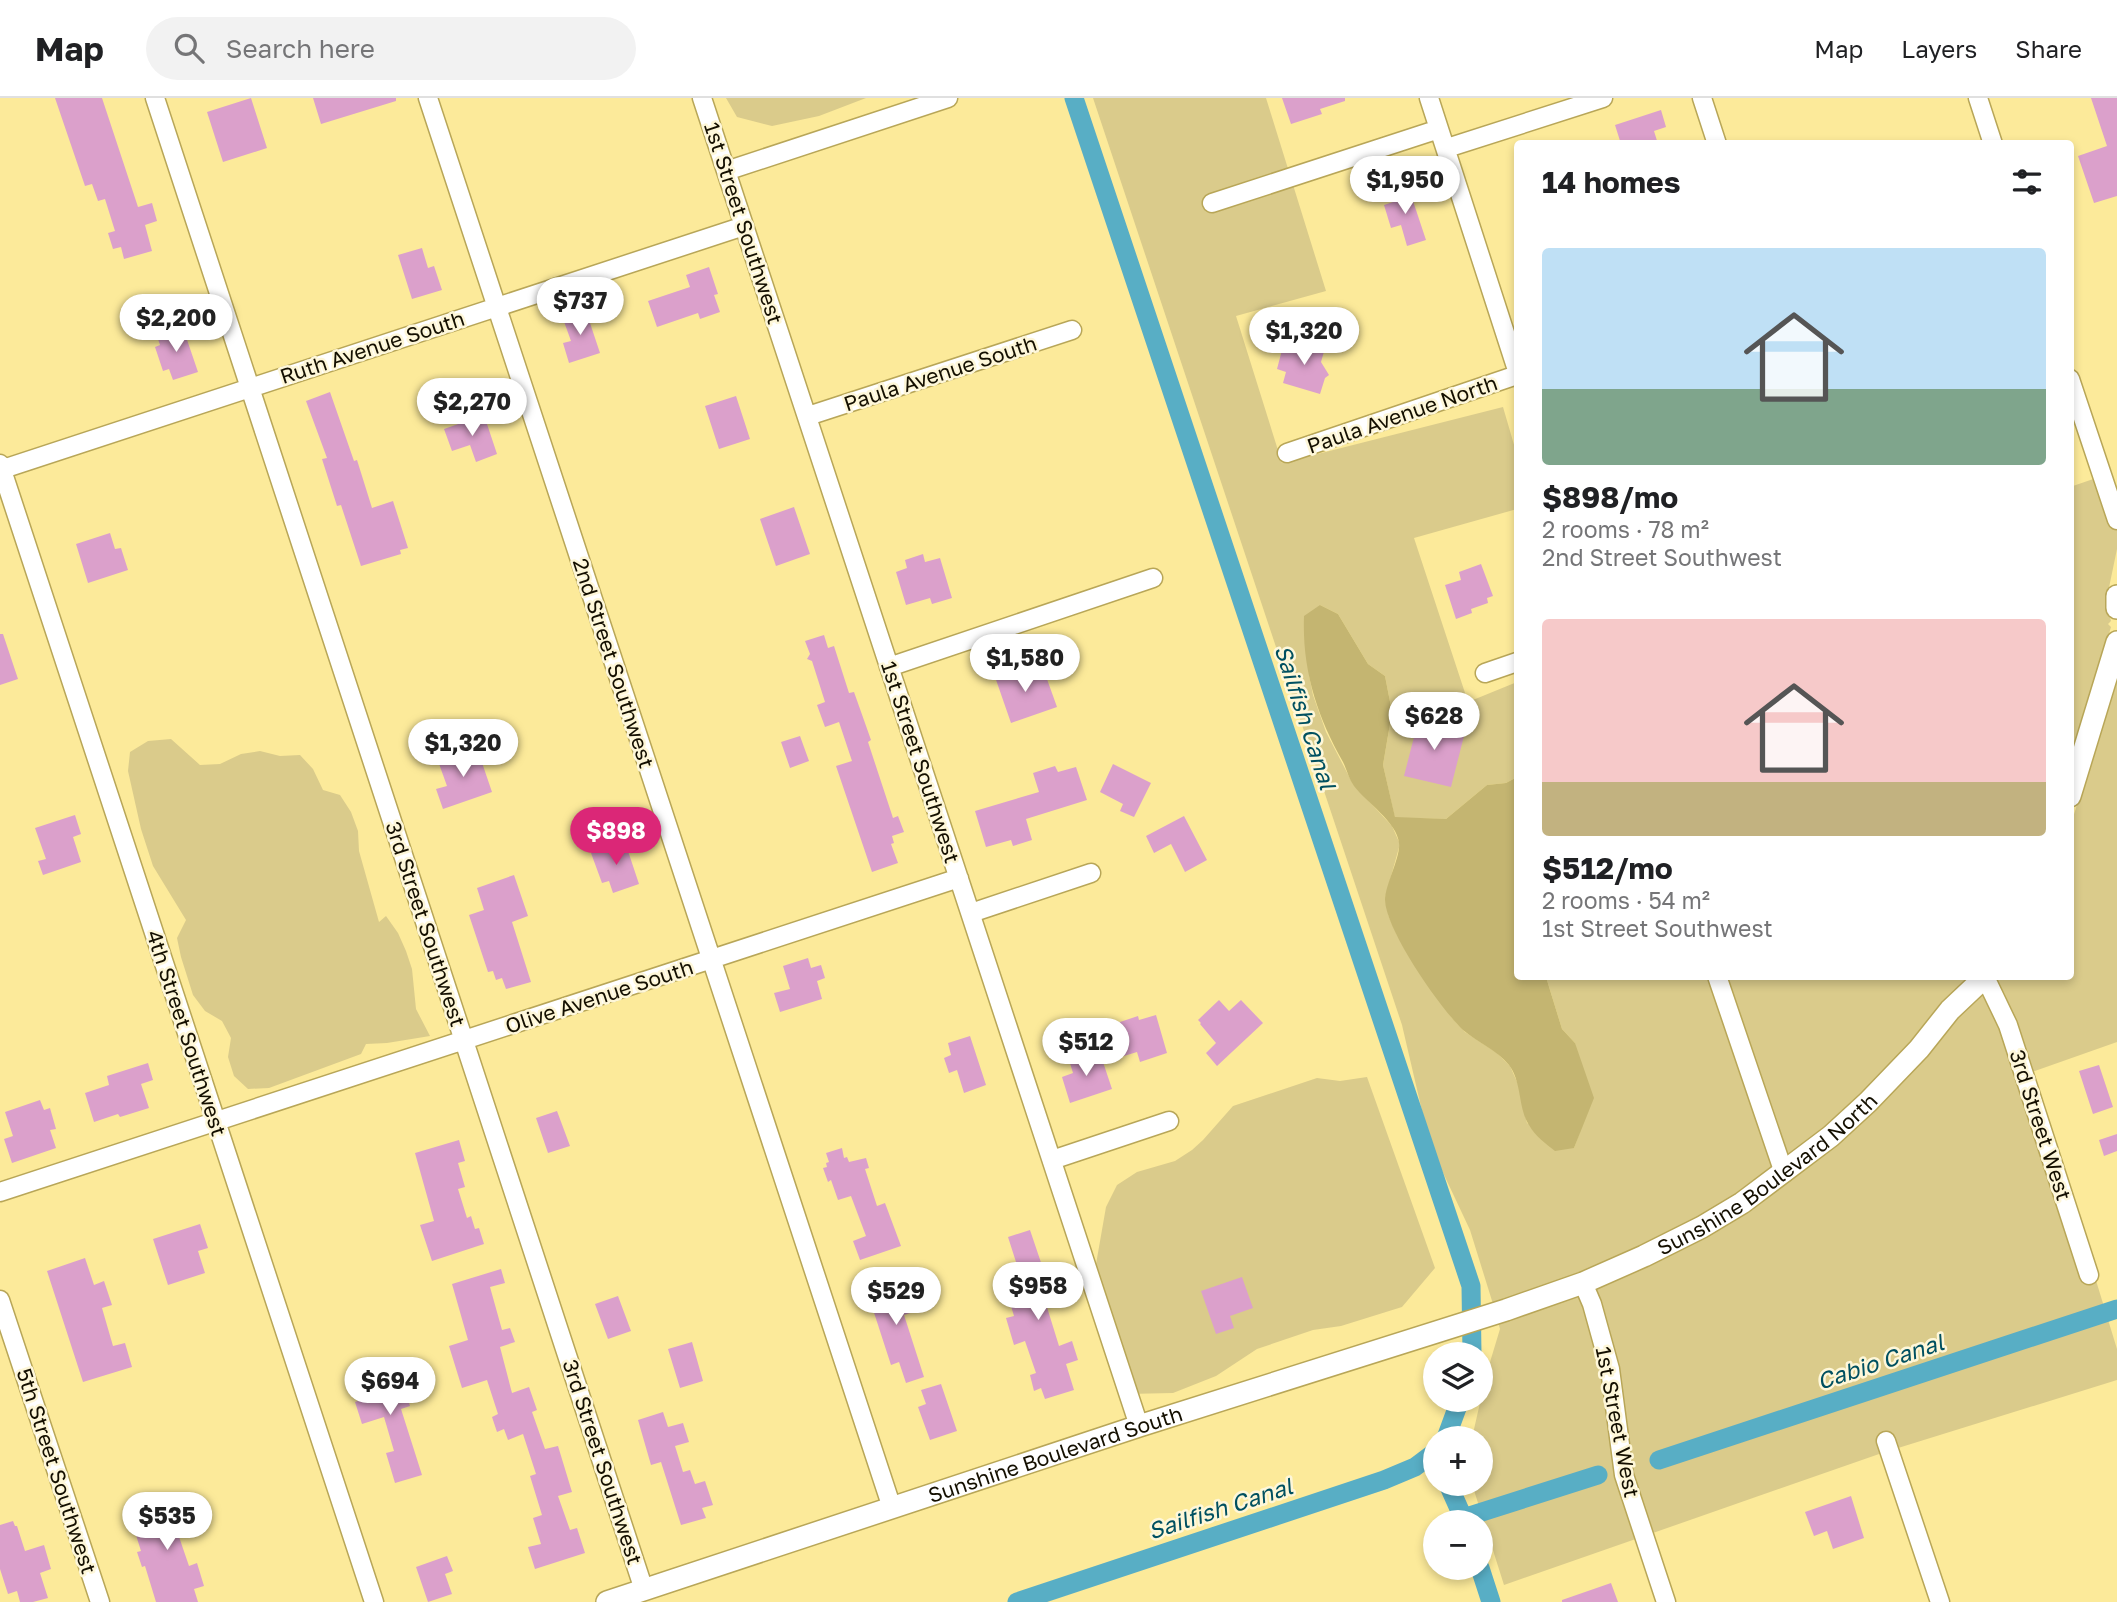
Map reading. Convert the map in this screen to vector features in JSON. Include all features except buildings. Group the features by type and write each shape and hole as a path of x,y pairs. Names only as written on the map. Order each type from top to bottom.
{"street":[{"name":"3rd Street Southwest","path":"155,98 644,1590"},
{"name":"2nd Street Southwest","path":"428,98 892,1508"},
{"name":"1st Street Southwest","path":"702,98 1139,1426"},
{"path":"726,171 948,98"},
{"path":"1429,98 1514,360"},
{"path":"1447,148 1602,98"},
{"path":"1702,98 1716,140"},
{"path":"1978,98 1992,140"},
{"path":"1212,203 1439,128"},
{"name":"Ruth Avenue South","path":"1,468 744,226"},
{"name":"Paula Avenue South","path":"808,416 1072,330"},
{"name":"Paula Avenue North","path":"1287,453 1514,376"},
{"path":"2074,391 2117,520"},
{"name":"4th Street Southwest","path":"1,468 374,1602"},
{"path":"889,667 1153,578"},
{"path":"2117,596 2117,608"},
{"path":"2074,783 2117,642"},
{"path":"1485,673 1514,663"},
{"path":"971,913 1091,873"},
{"name":"Olive Avenue South","path":"0,1192 959,877"},
{"path":"1718,980 1784,1173"},
{"name":"Sunshine Boulevard North","path":"1506,1310 1583,1283 1644,1256 1742,1203 1831,1136 1868,1102 1919,1049 1950,1010 1982,980"},
{"name":"3rd Street West","path":"1986,980 2008,1025 2089,1275"},
{"path":"1052,1160 1169,1121"},
{"name":"1st Street West","path":"1583,1283 1611,1369 1625,1475 1666,1602"},
{"name":"5th Street Southwest","path":"0,1300 100,1602"},
{"name":"Sunshine Boulevard South","path":"607,1602 1139,1426 1506,1310"},
{"path":"1886,1441 1940,1602"}],"shaded area":[{"path":"726,98 866,98 819,116 772,126 737,117"},
{"path":"1093,98 1266,98 1326,291 1236,316 1282,463 1503,407 1514,445 1514,510 1414,538 1468,702 1514,683 1514,779 1506,783 1487,785 1446,819 1395,818 1383,765 1392,712 1385,676 1368,664 1338,614 1320,605 1309,675 1326,732 1353,784 1392,826 1400,844 1385,898 1397,935 1452,1018 1465,1032 1497,1053 1510,1066 1518,1084 1527,1123 1574,1148 1580,1132 1575,1043 1562,1029 1547,980 1969,980 1883,1075 1845,1112 1768,1173 1708,1212 1645,1246 1579,1274 1493,1304 1470,1230 1430,1145 1402,1025"},
{"path":"2105,475 2117,512 2117,549 2106,602 2111,621 2108,624 2111,627 2074,750 2074,486"},
{"path":"1320,605 1338,614 1368,664 1385,676 1392,712 1383,765 1395,817 1446,819 1487,785 1506,783 1514,779 1514,980 1547,980 1562,1029 1575,1043 1594,1098 1574,1148 1555,1151 1534,1133 1523,1111 1516,1079 1509,1065 1463,1030 1453,1019 1428,987 1394,930 1385,900 1399,849 1397,835 1387,820 1352,783 1326,727 1309,674 1304,616"},
{"path":"2117,678 2117,1042 2032,1072 2117,1349 2117,1380 1882,1453 1504,1585 1493,1550 1493,1510 1480,1510 1476,1496 1493,1496 1493,1426 1475,1426 1478,1412 1493,1412 1493,1352 1500,1329 1498,1322 1706,1235 1958,1016 1993,980 2074,980 2074,814"},
{"path":"171,739 200,765 220,764 241,754 260,751 280,756 300,755 313,769 323,790 340,795 351,812 358,831 359,851 379,922 386,916 398,933 412,969 416,1009 430,1036 366,1044 361,1054 269,1088 248,1089 234,1076 228,1057 231,1038 222,1021 205,1011 193,995 177,938 186,920 153,866 141,829 128,771 130,752 148,741"},
{"path":"1367,1077 1435,1268 1402,1307 1341,1326 1313,1330 1257,1349 1216,1376 1173,1393 1127,1394 1092,1287 1106,1207 1117,1185 1137,1172 1175,1161 1192,1150 1233,1106 1317,1078 1340,1081"}],"waterway":[{"name":"Sailfish Canal","path":"1074,98 1471,1286 1472,1342"},
{"name":"Cabio Canal","path":"1659,1460 2117,1309"},
{"name":"Sailfish Canal","path":"1450,1426 1456,1412"},
{"name":"Sailfish Canal","path":"1017,1602 1384,1480 1423,1461"},
{"name":"Cabio Canal","path":"1488,1510 1598,1475"},
{"path":"1453,1496 1460,1510"},
{"path":"1484,1580 1491,1602"}]}
